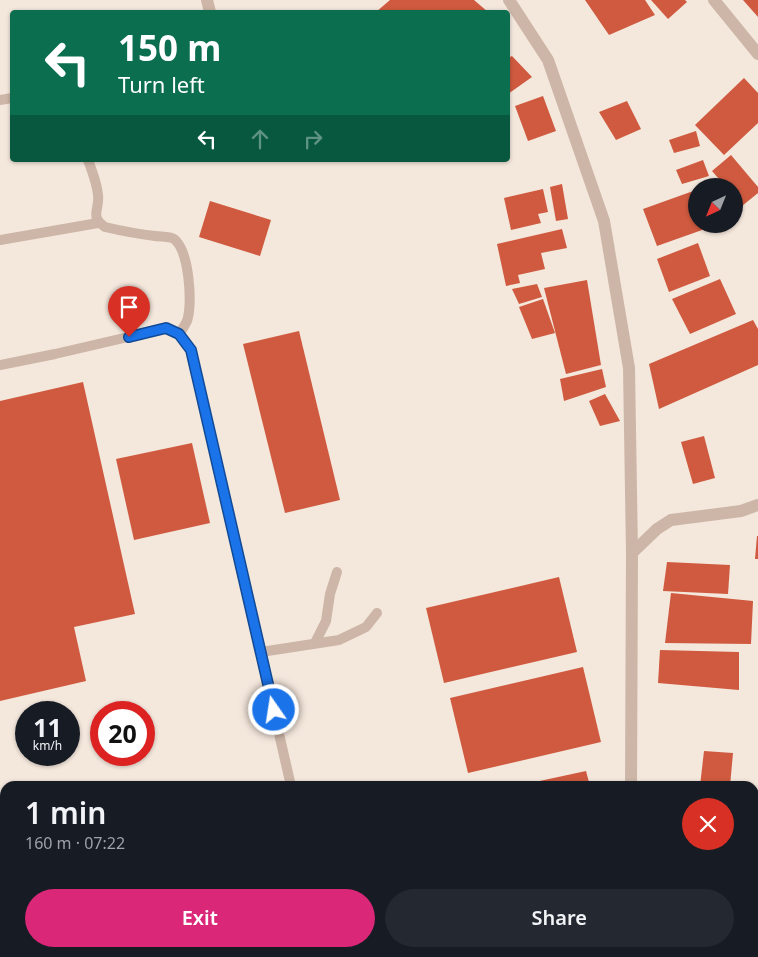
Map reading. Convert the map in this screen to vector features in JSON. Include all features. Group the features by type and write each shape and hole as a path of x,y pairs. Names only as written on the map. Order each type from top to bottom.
{"street":[{"path":"509,0 548,60 604,220 629,368 632,554 631,781"},
{"path":"714,0 758,54"},
{"path":"632,554 657,529 671,520 755,508"}],"lane":[{"path":"89,162 98,196 96,213 98,223"},
{"path":"0,240 98,223 105,227 170,237 175,240 183,251 189,277 187,320 179,334"},
{"path":"0,364 55,354 166,328 179,334 191,350 290,781"},
{"path":"316,643 326,621 330,594 337,572"},
{"path":"261,652 339,640 366,627 377,613"}],"building":[{"path":"390,0 474,0 486,10 378,10"},
{"path":"585,0 645,0 655,15 609,35"},
{"path":"651,0 685,0 687,2 668,19"},
{"path":"743,0 758,0 758,17"},
{"path":"512,56 532,77 510,93 510,57"},
{"path":"744,78 758,93 758,123 724,155 695,125"},
{"path":"543,96 556,131 528,141 515,106"},
{"path":"627,101 641,129 616,140 599,112"},
{"path":"696,131 700,146 674,153 669,140"},
{"path":"731,155 758,187 758,193 743,205 743,178 718,178 712,171"},
{"path":"703,160 709,176 688,178 688,182 682,184 676,170"},
{"path":"562,184 568,219 556,221 550,187"},
{"path":"543,189 548,212 538,214 541,223 511,230 504,198"},
{"path":"688,193 688,233 694,233 657,246 643,209"},
{"path":"210,201 271,220 260,256 199,237"},
{"path":"562,229 567,248 541,253 545,269 518,275 520,283 506,286 497,244"},
{"path":"698,243 710,276 669,292 657,259"},
{"path":"720,279 736,314 690,334 672,299"},
{"path":"587,280 601,365 566,374 544,288"},
{"path":"537,284 542,297 519,304 512,289"},
{"path":"543,299 555,333 532,339 519,307"},
{"path":"753,320 758,329 758,365 659,409 649,364"},
{"path":"299,331 340,500 285,513 243,344"},
{"path":"602,369 606,387 564,401 560,379"},
{"path":"83,382 135,614 74,627 86,681 0,701 0,401"},
{"path":"605,394 620,421 600,426 589,401"},
{"path":"704,436 715,478 693,484 681,442"},
{"path":"192,443 210,523 134,540 116,459"},
{"path":"757,536 758,559 755,559"},
{"path":"667,562 730,565 728,594 663,591"},
{"path":"559,577 577,652 444,683 426,608"},
{"path":"671,593 753,601 751,644 665,643"},
{"path":"660,650 739,652 739,690 658,683"},
{"path":"583,667 601,742 468,773 450,698"},
{"path":"704,751 733,753 730,781 701,781"},
{"path":"586,771 589,781 540,781"}],"route":[{"path":"129,337 166,328 179,334 191,350 274,710"}]}
